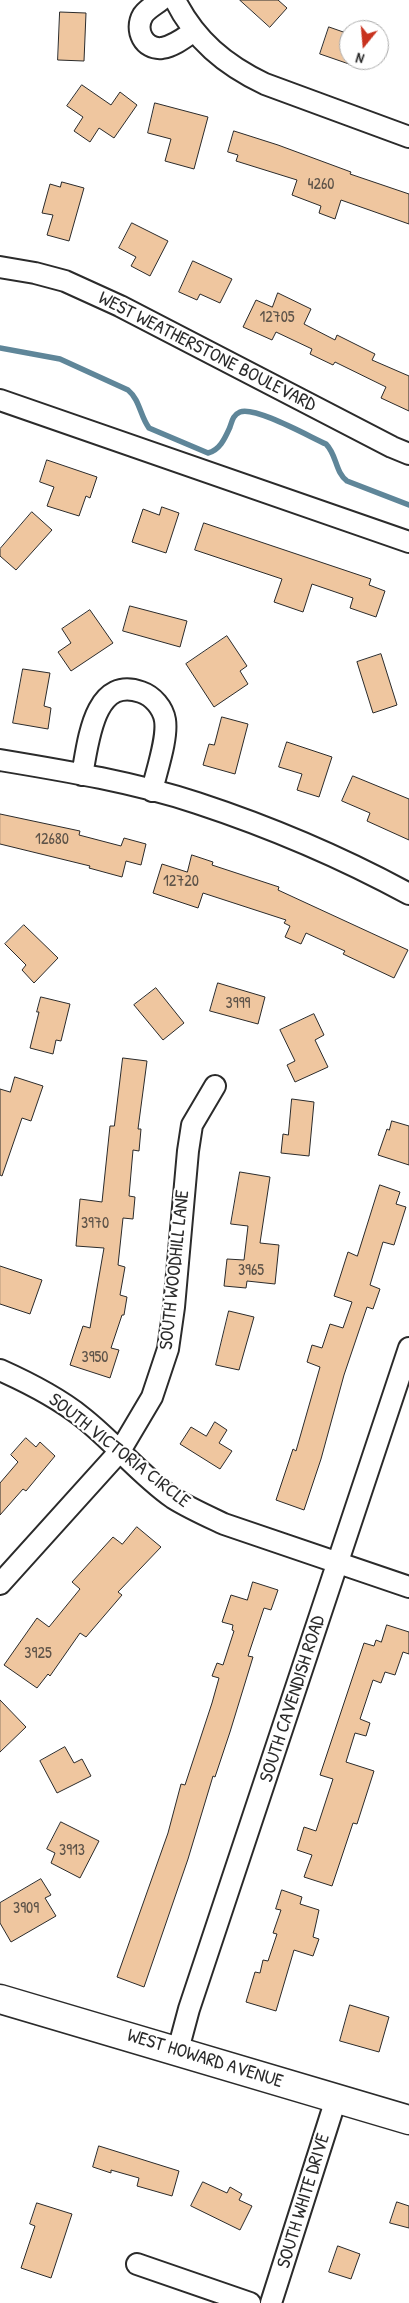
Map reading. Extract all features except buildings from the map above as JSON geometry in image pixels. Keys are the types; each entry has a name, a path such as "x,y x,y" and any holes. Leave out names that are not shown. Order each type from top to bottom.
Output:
{"street":[{"path":"161,0 144,13 140,22 139,32 142,40 149,45 164,48 176,44 194,32"},
{"path":"175,0 194,32 220,58 250,76 409,137"},
{"name":"WEST WEATHERSTONE BOULEVARD","path":"0,268 35,273 65,281 120,306 409,454"},
{"path":"2,407 409,542"},
{"path":"82,775 97,711 115,693 126,690 138,691 152,698 165,719 165,731 152,791"},
{"path":"0,760 82,775 195,802 279,832 345,861 409,894"},
{"name":"SOUTH WOODHILL LANE","path":"0,1584 120,1451 152,1397 168,1349 192,1126 216,1086"},
{"name":"SOUTH CAVENDISH ROAD","path":"178,2050 189,2009 409,1348"},
{"name":"SOUTH VICTORIA CIRCLE","path":"0,1370 32,1384 64,1403 84,1418 172,1497 196,1511 224,1524 409,1587"},
{"name":"WEST HOWARD AVENUE","path":"0,1999 178,2050 409,2120"},
{"name":"SOUTH WHITE DRIVE","path":"271,2303 336,2099"},
{"path":"137,2264 250,2303"}],"waterway":[{"path":"0,348 60,359 128,390 138,403 149,428 208,453 222,443 233,418 238,413 247,411 258,413 326,444 330,448 340,473 347,481 409,505"}]}
